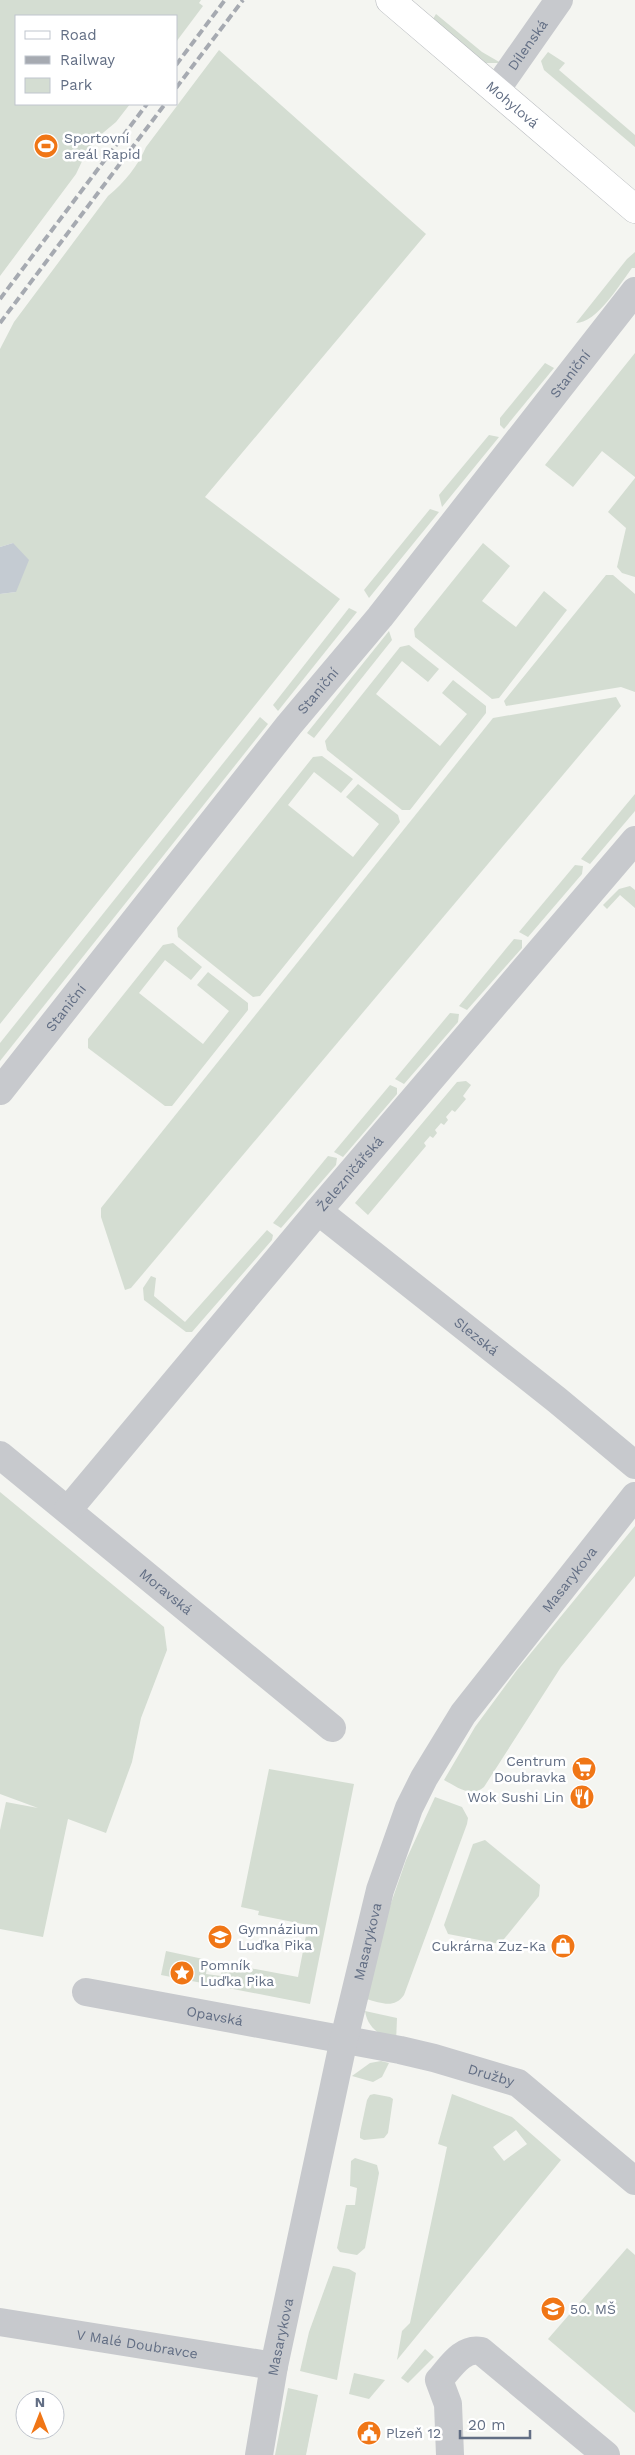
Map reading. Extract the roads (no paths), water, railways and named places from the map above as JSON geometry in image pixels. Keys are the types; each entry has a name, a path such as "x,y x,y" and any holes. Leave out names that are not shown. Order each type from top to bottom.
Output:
{"main road":[{"name":"Mohylová","path":"390,0 635,209"}],"street":[{"name":"Dílenská","path":"496,90 559,0"},
{"name":"Staniční","path":"0,1091 289,725 380,617 635,291"},
{"name":"Železničářská","path":"68,1510 539,950 632,849"},
{"name":"Slezská","path":"318,1211 557,1400 635,1465"},
{"name":"Moravská","path":"0,1455 332,1728"},
{"name":"Masarykova","path":"258,2455 274,2366 344,2039 380,1890 409,1808 424,1778 463,1714 635,1496"},
{"name":"Opavská","path":"86,1992 344,2039"},
{"name":"Družby","path":"344,2039 434,2058 518,2083 635,2181"},
{"name":"V Malé Doubravce","path":"0,2322 274,2366"},
{"path":"450,2455 448,2404 439,2380 463,2354 473,2349 481,2351 606,2455"}],"railway":[{"path":"178,62 225,0"},
{"path":"178,85 243,0"},
{"path":"0,299 146,105"},
{"path":"0,323 164,105"}],"place":[{"name":"Sportovní areál Rapid","path":"46,146"},
{"name":"Centrum Doubravka","path":"584,1769"},
{"name":"Wok Sushi Lin","path":"582,1797"},
{"name":"Gymnázium Luďka Pika","path":"220,1937"},
{"name":"Cukrárna Zuz-Ka","path":"563,1946"},
{"name":"Pomník Luďka Pika","path":"182,1973"},
{"name":"50. MŠ","path":"553,2309"},
{"name":"Plzeň 12","path":"369,2433"}]}
